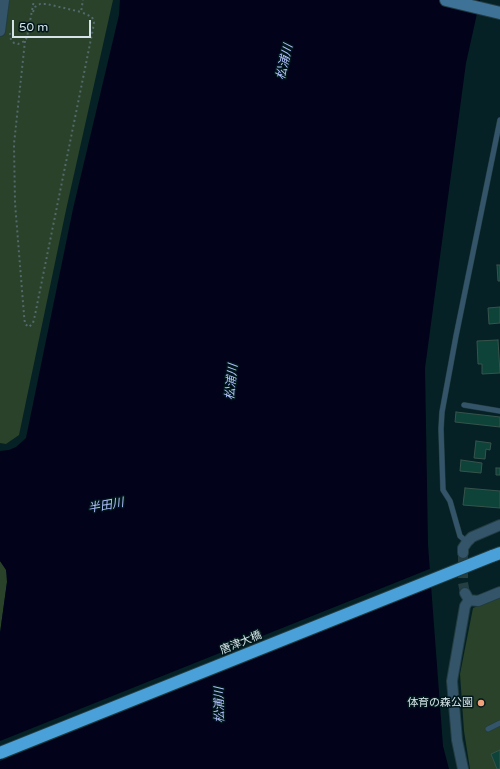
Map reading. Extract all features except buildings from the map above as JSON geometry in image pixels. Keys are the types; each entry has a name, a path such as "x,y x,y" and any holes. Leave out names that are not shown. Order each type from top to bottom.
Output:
{"highway":[{"name":"唐津大橋","path":"0,754 497,554"}],"street":[{"path":"4,0 5,30"},
{"path":"446,0 500,13"},
{"path":"463,553 463,548 472,537 500,525"},
{"path":"463,769 457,740 452,681 465,606 467,597 478,601 500,592"}],"lane":[{"path":"467,542 460,536 450,502 444,490 441,429 442,412 500,120"},
{"path":"464,405 500,411"},
{"path":"488,728 500,723"}],"path":[{"path":"31,15 35,7 40,4 47,4 81,12 92,17 94,29 35,315 33,323 29,326 25,324 24,315 15,203 14,144 25,42 34,0"},
{"path":"81,12 83,0"},
{"path":"5,30 14,43 18,44 25,42"}],"green space":[{"path":"0,0 113,0 66,210 19,435 6,444 0,443"},
{"path":"0,561 7,570 7,582 0,633"},
{"name":"体育の森公園","path":"500,597 500,769 470,769 464,731 460,674 473,608"}],"water":[{"path":"120,0 480,0 466,63 425,368 428,545 443,746 449,769 0,769 0,633 7,582 6,570 0,561 0,451 9,450 16,447 26,438 73,209 119,15"}],"pier":[{"path":"432,568 433,587 0,761 0,741"}],"tunnel":[{"path":"463,553 463,583 465,593"}],"place":[{"name":"体育の森公園","path":"481,703"}],"water label":[{"name":"松浦川","path":"285,62"},
{"name":"松浦川","path":"232,382"},
{"name":"半田川","path":"106,506"},
{"name":"松浦川","path":"220,705"}]}
